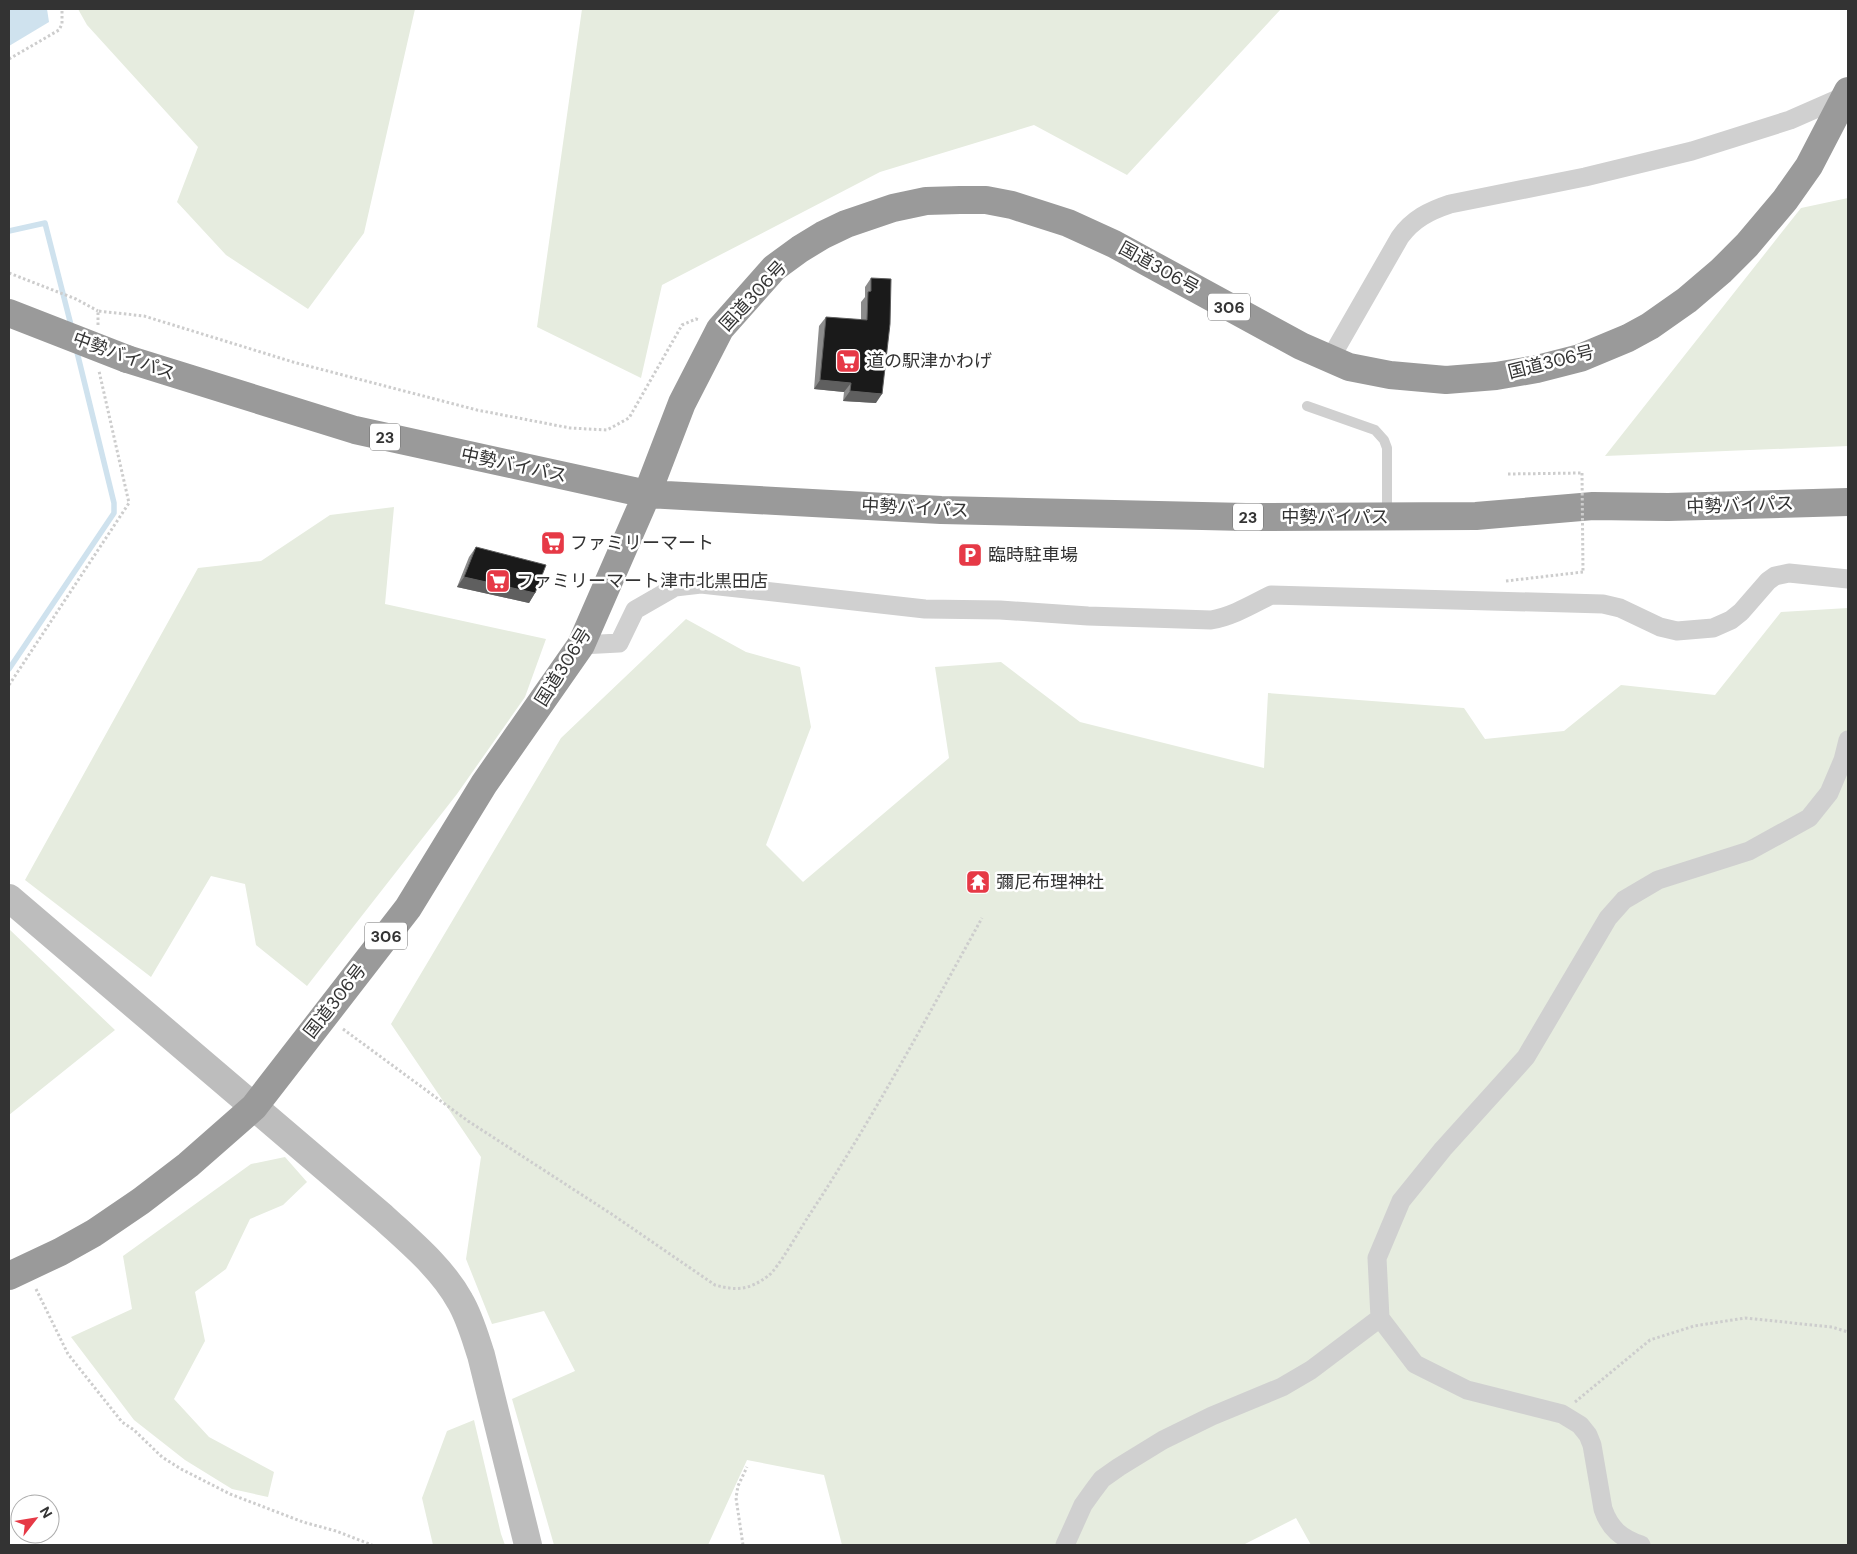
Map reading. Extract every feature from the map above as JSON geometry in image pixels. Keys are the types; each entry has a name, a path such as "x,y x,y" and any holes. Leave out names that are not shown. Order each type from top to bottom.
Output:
{"highway":[{"name":"国道306号","path":"17,1272 60,1252 141,1201 188,1165 254,1107 408,908 484,784 581,645 647,494 682,403 720,330 774,268 823,235 846,224 893,208 926,201 986,200 1012,205 1038,212 1114,244 1301,346 1349,367 1446,380 1496,376 1538,369 1580,358 1628,338 1650,326 1687,300 1747,246 1785,200 1809,166 1847,93"},
{"name":"中勢バイパス","path":"9,313 127,359 355,430 647,494 941,510 1236,517 1476,516 1593,506 1668,507 1848,502"}],"street":[{"path":"1330,360 1400,237 1408,226 1429,211 1450,204 1585,177 1692,151 1790,120 1847,93"},
{"path":"581,645 619,643 635,610 675,587 701,584 925,608 1210,620 1224,618 1271,595 1603,604 1620,608 1660,626 1677,631 1713,628 1731,620 1775,576 1789,574 1848,579"},
{"path":"1641,1545 1626,1540 1615,1532 1606,1519 1592,1445 1588,1435 1580,1425 1562,1414 1466,1390 1416,1364 1380,1318 1377,1258 1401,1201 1443,1149 1526,1057 1608,918 1624,900 1658,880 1749,850 1809,818 1829,794 1843,760 1848,740"},
{"path":"9,898 383,1217 421,1252 444,1278 460,1301 474,1331 528,1545"},
{"path":"1065,1545 1083,1505 1102,1480 1119,1467 1163,1440 1212,1416 1282,1387 1311,1370 1380,1318"}],"lane":[{"path":"1308,406 1375,430 1380,435 1386,448 1387,516"}],"path":[{"path":"9,59 58,30 62,24 62,9"},
{"path":"9,273 76,299 98,311 144,316 293,362 477,410 570,428 607,430 630,418 682,325 696,319 706,321 720,330"},
{"path":"98,311 98,329"},
{"path":"9,685 79,576 129,503 98,372 98,364"},
{"path":"1500,582 1583,572 1582,473 1508,474"},
{"path":"325,1014 468,1121 613,1215 715,1285 733,1290 752,1286 770,1275 834,1178 895,1076 982,918"},
{"path":"17,1272 68,1354 122,1422 134,1430 162,1457 230,1494 302,1522 336,1531 372,1545"},
{"path":"1562,1414 1650,1340 1694,1326 1746,1318 1832,1327 1848,1332"},
{"path":"743,1545 736,1498 738,1486 747,1467"}],"shaded area":[{"path":"78,9 415,9 364,233 308,309 226,255 177,202 198,147 87,25"},
{"path":"582,9 1281,9 1127,175 1034,125 880,172 662,285 641,378 537,327"},
{"path":"1848,198 1848,446 1605,456 1801,208"},
{"path":"394,507 385,604 546,639 525,697 457,794 307,986 256,945 245,884 211,876 151,977 25,880 198,568 261,561 330,515"},
{"path":"1848,608 1848,1545 1311,1545 1296,1518 1243,1545 842,1545 824,1475 747,1460 708,1545 554,1545 512,1399 575,1371 544,1311 492,1324 466,1259 481,1157 391,1024 561,738 686,619 746,652 800,667 811,727 766,845 803,882 949,758 935,667 1001,662 1080,722 1264,768 1268,693 1464,708 1485,739 1564,731 1621,685 1715,695 1781,612"},
{"path":"9,929 115,1030 9,1115"},
{"path":"285,1157 307,1182 283,1205 250,1219 226,1269 195,1292 205,1341 174,1399 209,1437 274,1472 268,1497 232,1489 185,1460 134,1420 71,1337 132,1309 123,1256 251,1164"},
{"path":"474,1420 505,1545 433,1545 422,1498 447,1431"}],"water":[{"path":"9,9 47,9 49,22 9,46"}],"building":[{"name":"道の駅津かわげ","path":"871,278 891,279 890,324 882,394 850,391 851,383 820,380 826,317 867,320 868,292 871,291"},
{"name":"ファミリーマート津市北黒田店","path":"476,547 546,565 535,593 464,577"}],"waterway":[{"path":"9,231 45,223 72,329"},
{"path":"9,669 114,513 114,503 76,348"}],"place":[{"name":"道の駅津かわげ","path":"848,361"},
{"name":"ファミリーマート","path":"553,543"},
{"name":"臨時駐車場","path":"970,555"},
{"name":"ファミリーマート津市北黒田店","path":"498,581"},
{"name":"彌尼布理神社","path":"978,882"}]}
